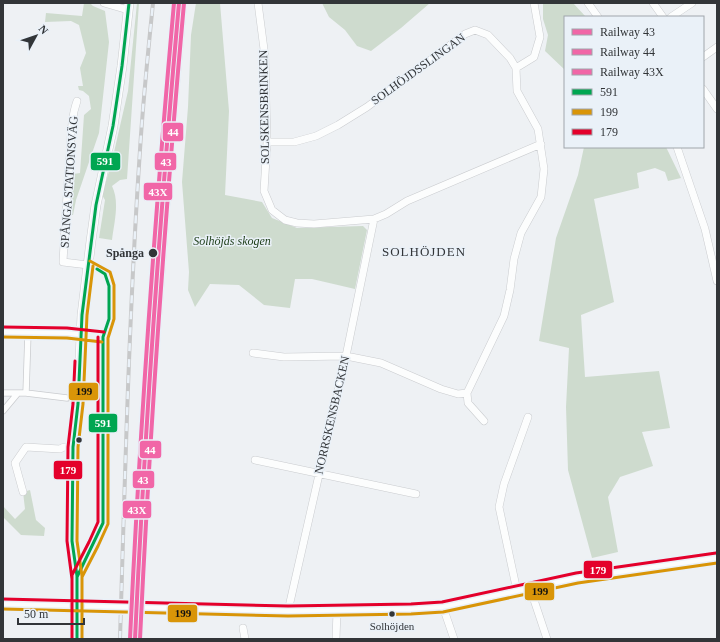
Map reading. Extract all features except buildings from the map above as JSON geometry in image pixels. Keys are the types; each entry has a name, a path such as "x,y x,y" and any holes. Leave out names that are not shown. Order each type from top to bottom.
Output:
{"street":[{"path":"77,639 77,576 72,541 73,447 78,404 81,335 96,205 113,126 122,66 128,6 104,3"},
{"name":"SOLSKENSBRINKEN","path":"258,3 265,57 268,142 264,191 272,210 285,220 297,223 314,224 374,219"},
{"path":"484,421 468,403 467,393 504,316 510,290 514,259 521,233 541,197 544,169 541,144 538,129 517,90 516,68 534,57 540,38 534,3"},
{"path":"588,3 597,16"},
{"path":"653,3 662,16"},
{"path":"672,16 692,3"},
{"name":"SOLHÖJDSSLINGAN","path":"268,142 294,142 316,136 338,125 367,106 465,34 475,30 488,35 510,58 516,68"},
{"path":"704,56 717,47"},
{"path":"704,90 717,109"},
{"name":"SPÅNGA STATIONSVÄG","path":"77,101 74,111 71,138 63,262 88,265"},
{"path":"374,219 386,214 407,201 541,144"},
{"path":"677,148 705,228 717,280"},
{"name":"NORRSKENSBACKEN","path":"288,611 346,356 374,219"},
{"path":"3,332 67,333 81,335"},
{"path":"26,393 28,333"},
{"path":"253,353 284,357 346,356 381,363 440,389 458,394 467,393"},
{"path":"3,393 26,393 67,398"},
{"path":"3,411 18,394"},
{"path":"517,591 499,507 504,484 528,417"},
{"path":"23,492 15,463 26,448 60,449 64,447 73,447"},
{"path":"255,460 416,494"},
{"path":"3,604 288,611 337,611 443,607 577,578 717,558"},
{"path":"530,588 547,639"},
{"path":"443,607 454,639"},
{"path":"336,639 337,611"},
{"path":"243,628 245,639"}],"green space":[{"path":"84,3 90,3 93,6 105,11 109,42 99,133 76,200 73,215 70,215 73,174 80,173 84,115 91,109 89,96 83,91 79,90 78,86 83,86 80,68 86,53 79,25 71,21 45,22 46,13 82,16"},
{"path":"137,3 139,3 127,179 120,180 112,186 116,199 116,206 112,240 99,238 105,200 102,195 112,161 128,91"},
{"name":"Solhöjds skogen","path":"196,3 220,3 229,111 225,195 262,202 272,218 297,228 363,226 367,230 355,289 312,279 295,279 290,308 264,305 239,285 210,284 195,307 188,290 189,272 182,182 188,107 191,35"},
{"path":"322,3 430,3 371,51 357,46 345,30 329,17"},
{"path":"573,3 585,16 564,16 564,69 545,51 548,35 543,19 543,4"},
{"path":"584,148 666,148 681,178 668,181 665,172 655,168 637,173 639,188 594,199 614,302 581,315 585,377 659,371 670,428 642,432 653,466 620,477 608,497 618,552 592,558 568,470 566,407 569,348 539,341 556,238 578,175"},
{"path":"30,490 36,520 45,528 44,536 21,535 3,517 3,506 15,519 25,509 23,492"}],"railway":[{"path":"120,639 136,211 141,132 153,3"},
{"path":"139,639 149,464 172,153 185,3"}],"rail line":[{"name":"43X","path":"130,639 138,480 174,3"},
{"name":"43","path":"135,639 143,480 179,3"},
{"name":"44","path":"140,639 148,480 184,3"}],"transit line":[{"name":"591","path":"77,639 77,576 72,541 73,447 78,404 82,315 96,205 113,126 129,3"},
{"name":"199","path":"82,639 82,577 108,524 108,338 114,319 114,285 110,272 90,261"},
{"name":"199","path":"82,576 77,541 78,447 83,404 87,315 93,266"},
{"name":"591","path":"77,577 103,523 103,337 109,319 109,286 105,274 97,269"},
{"name":"179","path":"3,327 67,328 104,332"},
{"name":"199","path":"3,337 67,338 102,342"},
{"name":"179","path":"72,639 72,575 98,522 98,337"},
{"name":"179","path":"72,579 67,541 68,447 73,404 75,361"},
{"name":"179","path":"3,599 288,606 411,604 442,602 576,573 716,553"},
{"name":"199","path":"3,609 288,616 443,612 578,583 717,563"}],"place":[{"name":"Spånga","path":"153,253"},
{"name":"Solhöjden","path":"392,614"}],"district":[{"name":"SOLHÖJDEN","path":"424,251"}]}
